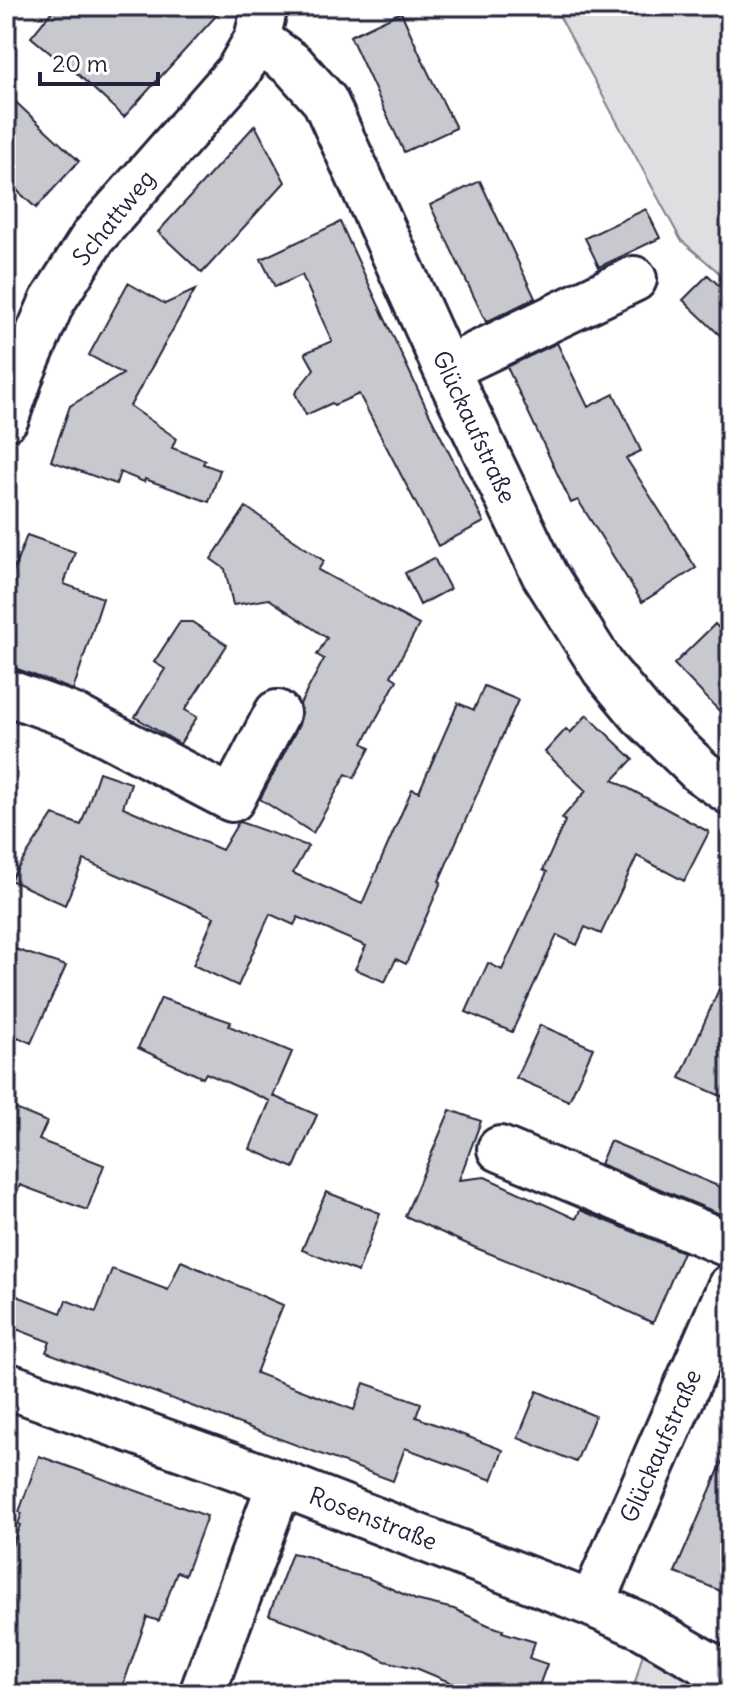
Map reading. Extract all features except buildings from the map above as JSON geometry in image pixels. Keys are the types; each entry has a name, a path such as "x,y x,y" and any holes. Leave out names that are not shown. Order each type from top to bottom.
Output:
{"street":[{"name":"Glückaufstraße","path":"261,22 325,101 446,369 544,574 604,669 642,715 701,772 730,792"},
{"name":"Schattweg","path":"6,418 52,302 94,236 238,72 261,22"},
{"path":"446,369 634,279"},
{"path":"6,692 75,717 232,799 277,713"},
{"path":"6,712 63,734 225,820"},
{"path":"500,1149 730,1245"},
{"name":"Glückaufstraße","path":"592,1604 730,1287"},
{"name":"Rosenstraße","path":"6,1385 280,1483 592,1604 642,1626 730,1677"},
{"path":"202,1694 280,1483"}],"shaded area":[{"path":"554,6 730,6 730,282 681,240"},
{"path":"653,1616 730,1694 632,1694"}]}
